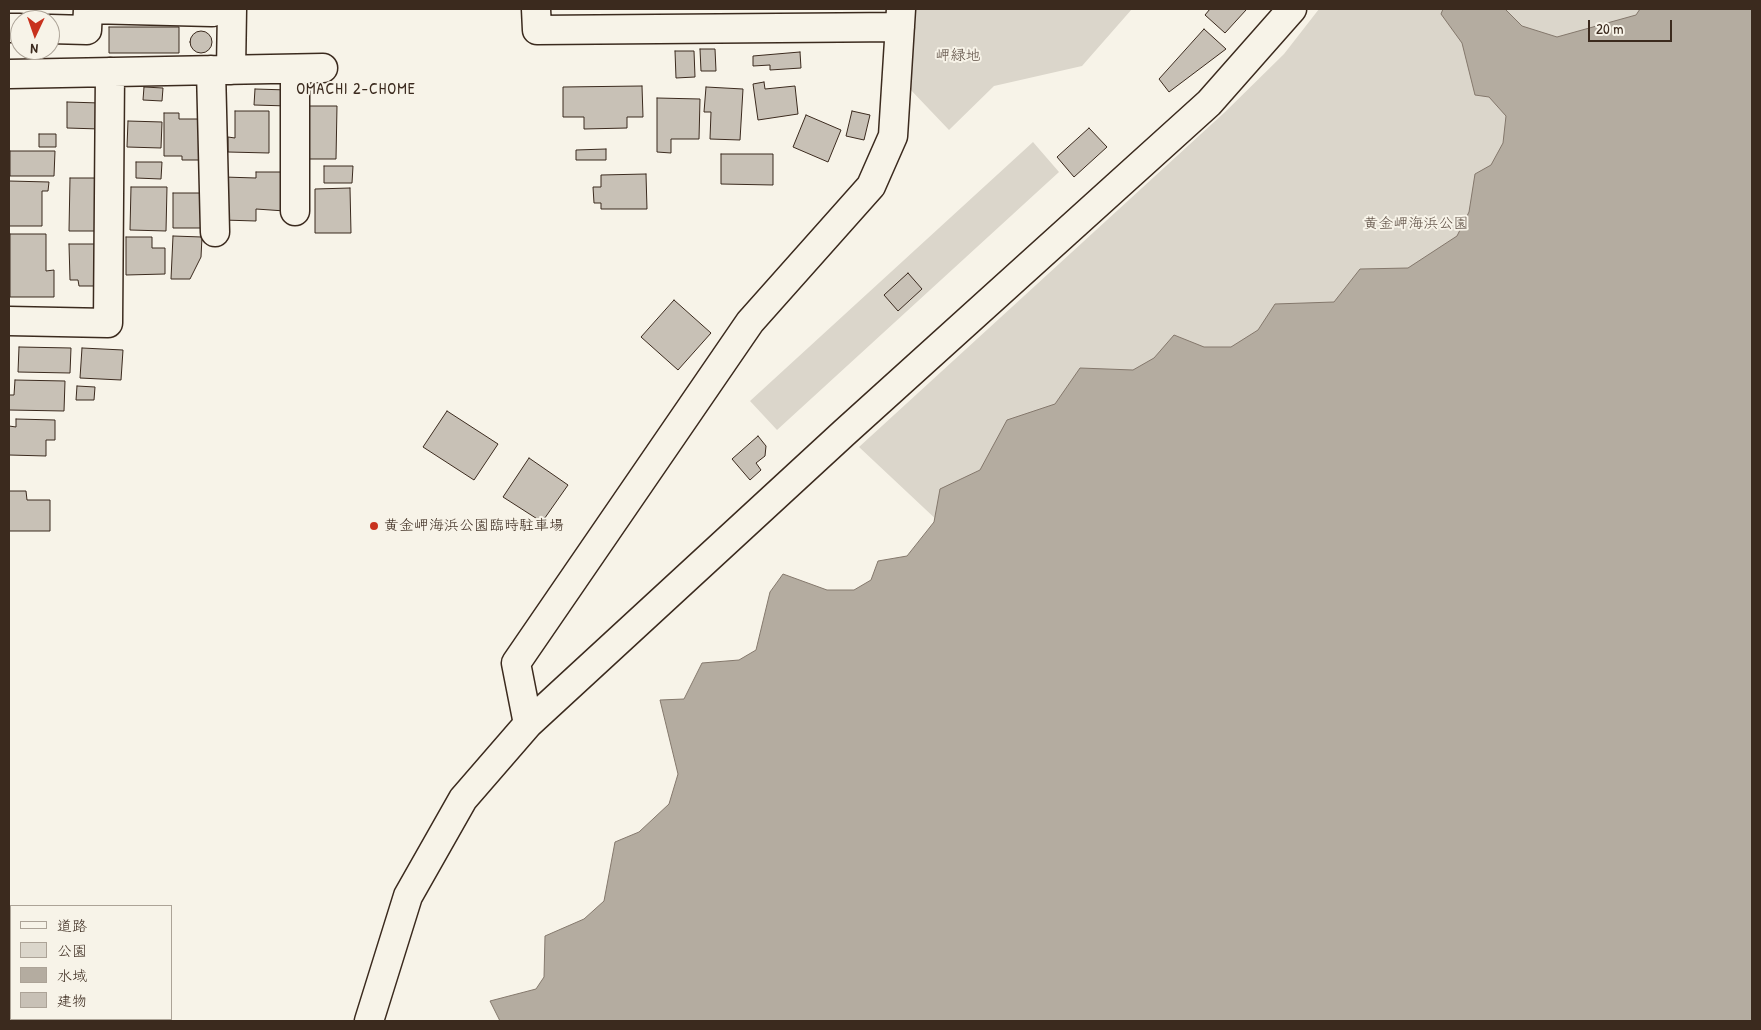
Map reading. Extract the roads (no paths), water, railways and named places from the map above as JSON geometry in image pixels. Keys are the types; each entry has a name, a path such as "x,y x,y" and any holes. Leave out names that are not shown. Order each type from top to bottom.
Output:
{"street":[{"path":"60,29 87,30 88,9 212,12 212,9"},
{"path":"215,232 221,70 232,9"},
{"path":"528,724 516,663 750,322 871,186 893,136 900,18 537,30 536,9"},
{"path":"369,1021 408,896 464,799 528,724 852,426 1209,103 1292,9"},
{"path":"9,74 323,68"},
{"path":"294,69 294,210"},
{"path":"9,321 108,323 110,72"}],"water":[{"path":"1443,9 1505,9 1522,26 1557,37 1636,15 1640,9 1752,9 1752,1021 500,1021 490,1001 536,989 544,977 545,936 584,919 604,901 615,842 639,832 669,804 678,774 660,700 684,699 702,663 739,660 756,650 770,592 783,574 827,590 854,590 871,580 878,561 907,556 934,522 940,489 980,470 1007,420 1055,404 1080,368 1133,370 1154,358 1174,335 1204,347 1231,347 1258,330 1275,304 1334,302 1360,269 1408,268 1457,236 1469,212 1475,174 1491,165 1503,143 1506,116 1489,97 1475,95 1462,43 1441,14"}],"place":[{"name":"黄金岬海浜公園臨時駐車場","path":"374,526"}],"district":[{"name":"OMACHI 2-CHOME","path":"356,90"}],"park label":[{"name":"岬緑地","path":"958,56"},
{"name":"黄金岬海浜公園","path":"1416,224"}]}
